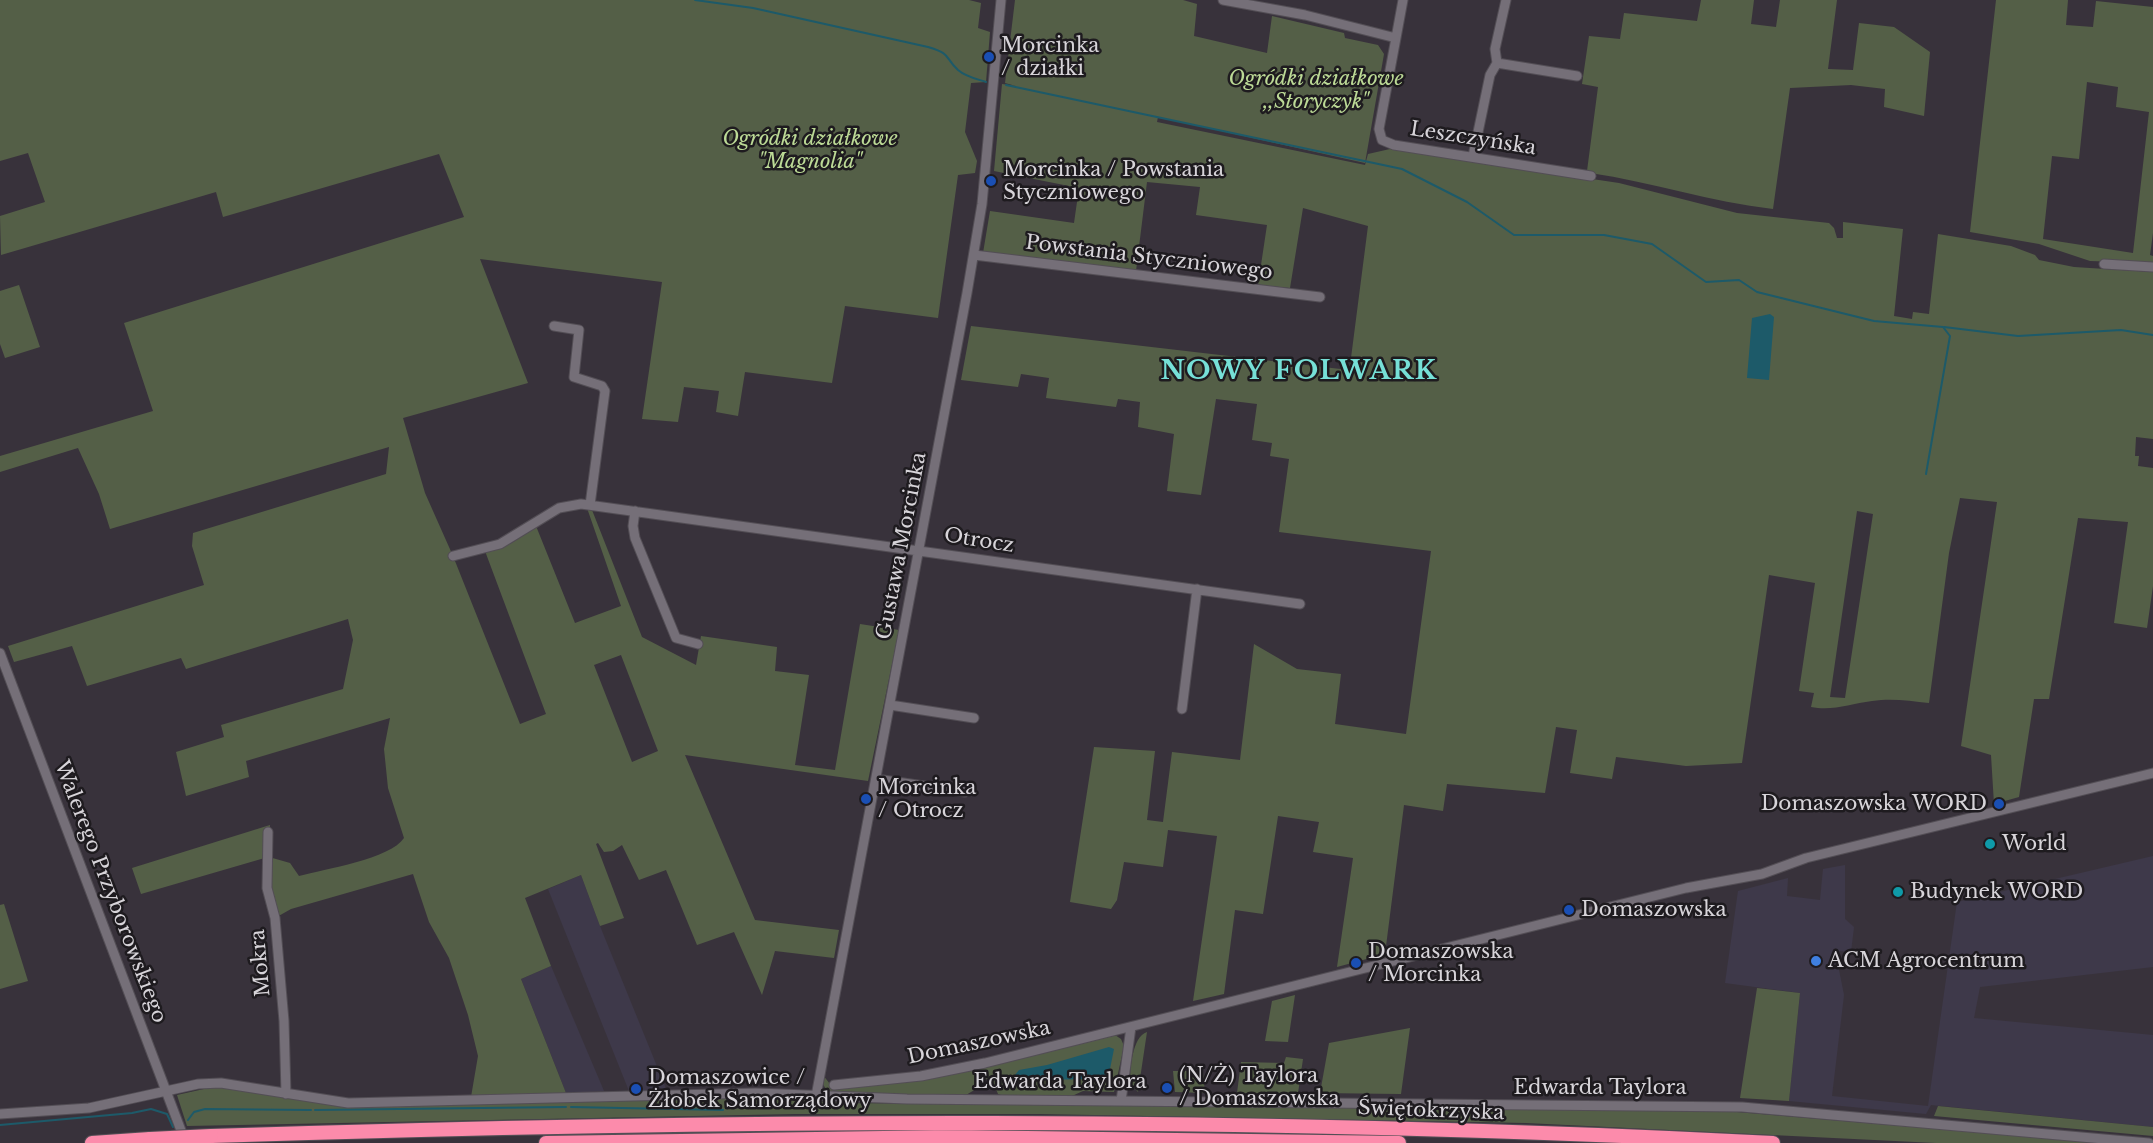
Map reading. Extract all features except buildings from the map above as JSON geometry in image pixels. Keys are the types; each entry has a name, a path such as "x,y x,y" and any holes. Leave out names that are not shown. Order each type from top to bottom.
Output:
{"highway":[{"name":"Świętokrzyska","path":"801,1132 1306,1127 1773,1143"},
{"path":"92,1143 210,1136 801,1132"},
{"path":"546,1143 801,1132"},
{"name":"Świętokrzyska","path":"801,1132 1399,1143"}],"street":[{"name":"Gustawa Morcinka","path":"816,1096 974,255 983,194 1001,0"},
{"path":"1223,0 1314,17 1396,38 1403,0"},
{"path":"1473,156 1490,75 1497,63 1495,49 1506,0"},
{"name":"Leszczyńska","path":"1396,38 1379,129 1382,140 1394,145 1591,176"},
{"path":"1497,63 1577,76"},
{"name":"Powstania Styczniowego","path":"974,255 1320,297"},
{"path":"2104,264 2153,267"},
{"path":"453,556 500,544 559,508 585,504 605,391 602,386 574,377 579,330 554,326"},
{"name":"Otrocz","path":"585,504 1300,604"},
{"path":"635,511 633,525 635,538 676,638 698,644"},
{"path":"1182,709 1197,589"},
{"name":"Walerego Przyborowskiego","path":"0,653 186,1143"},
{"path":"890,705 974,718"},
{"name":"Domaszowska","path":"834,1085 952,1070 1695,886 1754,876 1815,856 2153,773"},
{"path":"876,779 965,792"},
{"name":"Mokra","path":"268,832 267,888 275,918 284,1021 286,1094"},
{"path":"1121,1101 1131,1027"},
{"name":"Edwarda Taylora","path":"0,1114 89,1108 166,1091 221,1083 331,1102 357,1104 724,1093 1121,1101 1742,1107 2149,1143"}],"shaded area":[{"path":"2153,856 2153,967 1980,987 1974,1018 2153,1035 2153,1127 1931,1105 1926,1114 1789,1101 1800,993 1725,983 1738,891 1788,878 1787,896 1820,900 1823,869 1845,865 1845,919 1854,927 1851,952 1839,951 1836,955 1844,995 1832,1096 1928,1106 1957,902"},
{"path":"581,875 667,1091 629,1091 548,889"},
{"path":"551,966 604,1091 566,1093 521,979"}],"green space":[{"name":"Ogródki działkowe \"Magnolia\"","path":"0,0 969,0 981,3 978,28 990,32 986,82 971,83 965,132 977,161 975,173 958,175 938,318 845,306 832,383 745,372 738,416 716,412 719,391 684,387 678,422 642,419 662,282 480,259 528,383 403,418 425,493 453,556 520,724 546,714 485,551 506,546 536,526 575,623 621,606 587,508 592,510 642,637 696,665 701,636 777,647 775,671 809,675 795,765 835,770 860,624 899,630 868,781 685,755 755,920 839,930 834,958 775,951 762,995 734,932 697,945 666,870 639,880 622,845 613,851 604,852 598,843 596,844 624,918 600,926 581,875 525,898 551,966 521,979 566,1093 471,1097 478,1056 468,1015 449,958 429,922 413,874 291,909 275,918 272,912 268,857 141,894 132,868 270,825 269,857 290,863 299,876 385,852 404,838 388,788 384,749 390,718 246,761 249,777 186,796 176,752 224,737 221,725 343,689 353,640 348,619 186,669 181,658 87,686 72,646 14,662 8,646 204,585 192,546 193,533 386,474 389,447 110,529 99,494 78,448 0,472 0,456 153,411 124,323 464,217 439,154 223,217 216,192 1,255 0,216 45,202 28,153 0,161","holes":["621,655 658,751 632,762 594,665"]},
{"name":"Ogródki działkowe ,,Storyczyk\"","path":"1015,0 1183,0 1197,4 1194,36 1267,53 1272,16 1344,33 1345,38 1378,45 1384,54 1365,163 1158,117 1157,122 1365,165 1368,154 1390,149 1619,183 1737,213 1829,223 1834,228 1837,238 1843,238 1843,222 1903,229 1894,316 1912,319 1913,312 1929,314 1938,234 2011,246 2035,255 2039,260 2074,267 2153,272 2153,439 2136,437 2135,456 2139,456 2138,466 2153,468 2153,586 2147,628 2114,623 2128,522 2078,518 2049,699 2034,699 2019,797 1994,804 1991,755 1961,746 1997,502 1960,498 1949,553 1929,703 1887,700 1834,708 1811,707 1814,693 1799,691 1815,583 1769,575 1742,763 1686,766 1616,757 1612,779 1570,773 1577,730 1556,727 1545,793 1447,784 1443,811 1404,805 1385,954 1337,967 1353,858 1313,852 1319,822 1278,816 1263,914 1235,910 1224,994 1193,1001 1217,836 1168,830 1163,867 1124,862 1117,900 1111,909 1070,902 1094,747 1155,751 1147,820 1163,822 1172,752 1240,760 1254,644 1297,669 1341,674 1335,724 1406,734 1431,551 1279,532 1289,459 1270,456 1272,443 1252,440 1257,404 1216,399 1201,495 1167,491 1174,434 1138,427 1140,402 1118,399 1116,407 1046,398 1049,378 1021,374 1018,387 961,380 971,326 1349,370 1368,226 1303,208 1290,288 1258,285 1267,225 1196,215 1200,187 1147,182 1136,271 983,253 990,211 1074,223 1079,188 994,171 1002,84 1016,86 1005,83","holes":["1857,511 1873,514 1845,698 1830,697"]},
{"path":"1701,0 1754,0 1751,24 1776,27 1780,0 1837,0 1828,69 1853,70 1859,23 1894,27 1930,52 1924,116 1884,107 1885,89 1851,85 1790,88 1773,209 1727,202 1590,173 1592,172 1587,171 1598,87 1582,84 1589,36 1620,39 1624,13 1697,21"},
{"path":"1996,0 2068,0 2066,25 2093,27 2096,1 2153,7 2153,233 2150,255 2153,256 2153,263 2090,261 2039,244 1970,232","holes":["2087,82 2118,87 2116,107 2149,112 2133,253 2043,239 2052,156 2079,159"]},
{"path":"19,285 40,347 5,358 0,344 0,291"},
{"path":"4,904 28,981 0,989 0,905"},
{"path":"1757,988 1800,993 1789,1101 1740,1098"},
{"path":"1295,995 1288,1042 1265,1041 1272,1001"},
{"path":"1410,1028 1401,1094 1320,1093 1329,1043"},
{"path":"1147,1032 1138,1092 1130,1083 1131,1062 1138,1040"},
{"path":"1115,1035 1121,1039 1124,1046 1114,1092 1083,1091 1072,1096 1004,1096 998,1094 992,1079 977,1079 976,1089 966,1095 853,1095 829,1091 823,1082 823,1075 833,1088 1003,1063"},
{"path":"1286,1057 1303,1059 1298,1093 1237,1093 1241,1062 1284,1063"},
{"path":"1173,1071 1203,1071 1205,1093 1175,1092"},
{"path":"213,1087 249,1090 338,1106 356,1107 725,1097 730,1109 745,1108 749,1101 756,1097 842,1103 1725,1111 2102,1143 1936,1143 1526,1123 1040,1114 795,1114 187,1126 177,1095"},
{"path":"1938,1106 2153,1127 2153,1136 1934,1116"}],"water":[{"path":"1770,314 1774,317 1769,380 1747,378 1752,318"},
{"path":"1109,1047 1114,1049 1108,1079 1023,1080 1014,1076 1019,1070 1047,1065"}],"waterway":[{"path":"695,0 753,8 936,49 961,72 986,82"},
{"path":"1006,85 1402,169 1467,202 1514,235 1604,235 1652,244 1706,282 1739,280 1757,292 1874,321 1943,327 1950,336 1926,474"},
{"path":"1944,327 2018,336 2121,330 2153,335"},
{"path":"315,1110 566,1107"},
{"path":"571,1107 723,1110"},
{"path":"0,1125 132,1113 151,1109 167,1114 173,1127"},
{"path":"188,1120 194,1112 205,1109 311,1110"}],"place":[{"name":"Morcinka / działki","path":"989,57"},
{"name":"Morcinka / Powstania Styczniowego","path":"991,181"},
{"name":"Morcinka / Otrocz","path":"866,799"},
{"name":"Domaszowska WORD","path":"1999,804"},
{"name":"World","path":"1990,844"},
{"name":"Budynek WORD","path":"1898,892"},
{"name":"Domaszowska","path":"1569,910"},
{"name":"ACM Agrocentrum","path":"1816,961"},
{"name":"Domaszowska / Morcinka","path":"1356,963"},
{"name":"(N/Ż) Taylora / Domaszowska","path":"1167,1088"},
{"name":"Domaszowice / Żłobek Samorządowy","path":"636,1089"}],"district":[{"name":"NOWY FOLWARK","path":"1299,372"}]}
